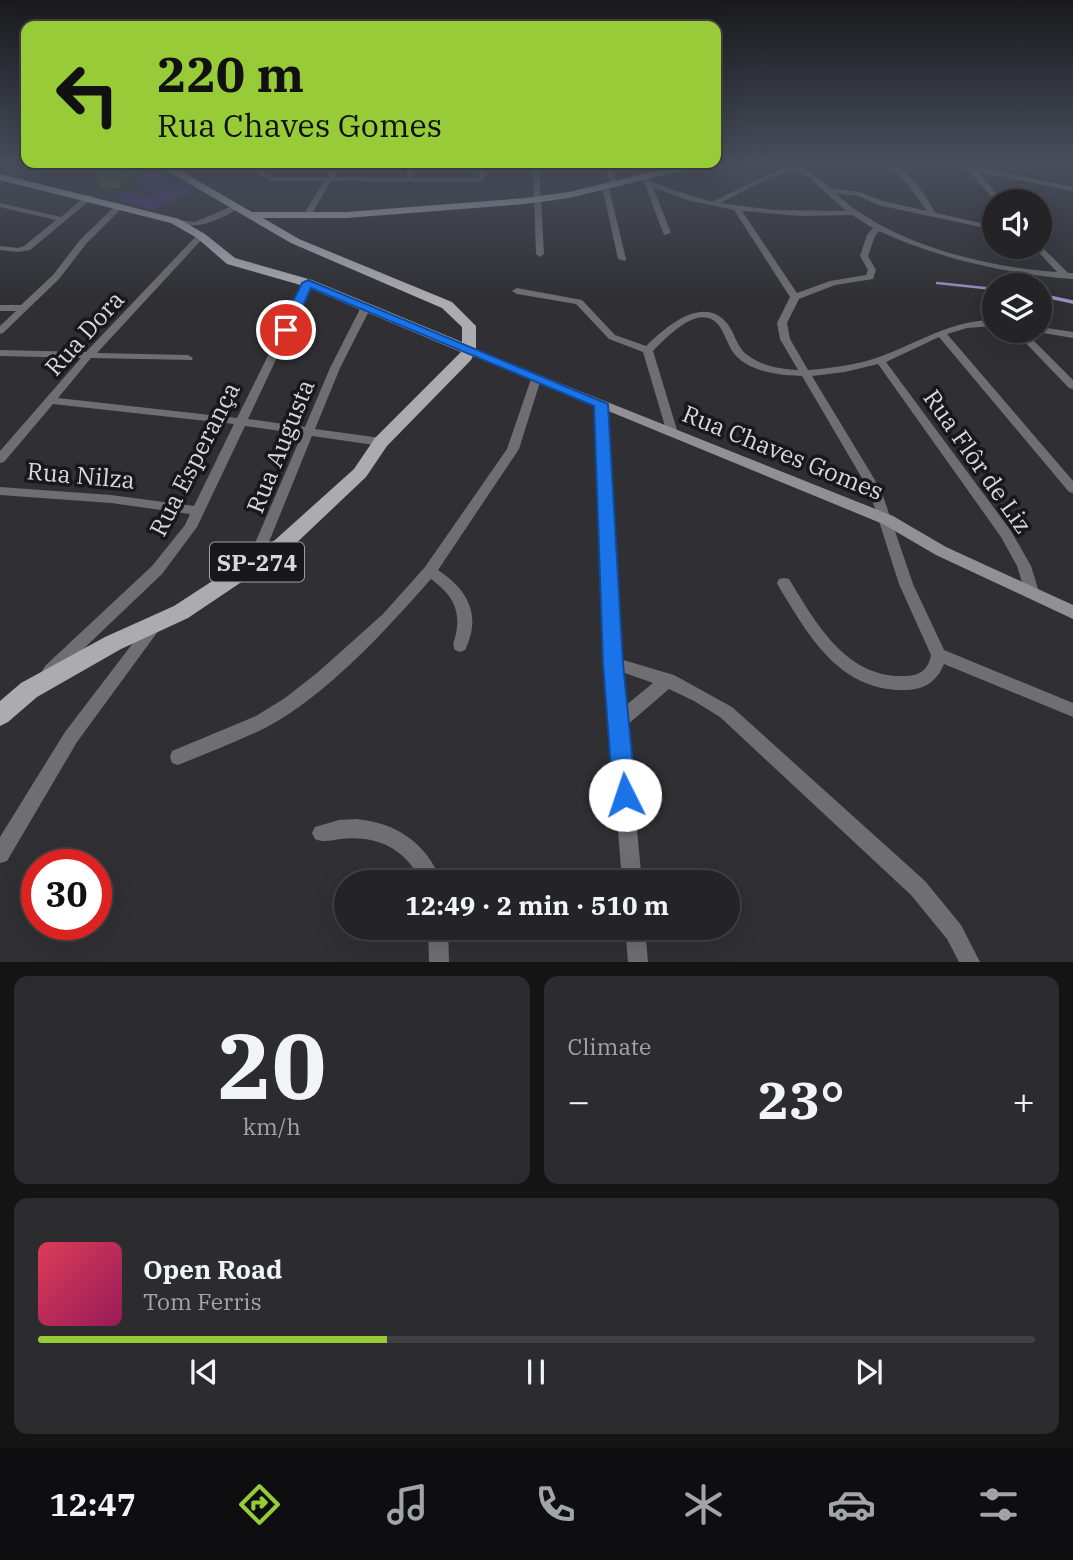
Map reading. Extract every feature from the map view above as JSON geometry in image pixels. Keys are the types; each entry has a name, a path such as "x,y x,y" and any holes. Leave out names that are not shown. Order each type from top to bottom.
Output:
{"main road":[{"path":"131,208 198,231 231,261 308,283 469,350 469,326 447,305 278,231 235,208"},
{"path":"248,215 306,217 429,208"},
{"path":"278,231 288,222 306,217"},
{"name":"SP-274","path":"0,715 29,690 113,643 153,626 282,545 360,473 381,442 464,360 469,350"}],"street":[{"path":"12,208 60,219"},
{"path":"0,248 27,248 75,208"},
{"path":"0,331 118,208"},
{"path":"198,231 235,208"},
{"path":"306,217 312,208"},
{"path":"536,208 540,254"},
{"path":"614,208 622,259"},
{"path":"657,208 667,233"},
{"path":"737,208 795,297"},
{"path":"753,208 785,213 854,213"},
{"path":"849,208 879,227 925,248 1069,275"},
{"path":"904,208 982,225"},
{"path":"929,208 933,214"},
{"path":"784,583 813,630 856,673 889,683 919,682 937,667 939,655 906,584 888,520 860,463 804,373 782,331 795,297 833,283 870,277 872,270 864,256 871,236 879,227"},
{"name":"Rua Dora","path":"0,459 198,231"},
{"path":"1051,259 1069,275"},
{"name":"Rua Esperança","path":"29,690 176,549 199,511 308,283"},
{"path":"517,291 579,302 612,337 648,350"},
{"name":"Rua Augusta","path":"253,564 335,368 366,307"},
{"path":"0,308 24,308"},
{"path":"648,350 681,322 691,317 709,317 722,323 736,350 749,361 804,373 880,360 974,322 982,322"},
{"path":"1052,332 1073,335"},
{"path":"942,334 1073,489"},
{"path":"1031,343 1073,386"},
{"name":"Rua Chaves Gomes","path":"469,350 888,520 951,556 1073,612"},
{"path":"648,350 671,430"},
{"path":"0,353 188,358"},
{"name":"Rua Flôr de Liz","path":"880,360 1006,534 1024,566 1032,592"},
{"path":"178,757 262,721 291,703 357,647 430,571 513,449 525,421 536,379"},
{"path":"52,401 240,421 381,442"},
{"path":"601,404 613,663 631,870"},
{"name":"Rua Nilza","path":"0,491 111,499 199,511"},
{"path":"430,571 448,583 461,597 465,611 460,646"},
{"path":"0,854 71,737 153,626"},
{"path":"939,655 1073,710"},
{"path":"613,663 668,680 700,694 726,712 936,908 970,961"},
{"path":"619,721 668,680"},
{"path":"321,833 363,828 386,832 423,860 427,870"},
{"path":"438,940 439,961"},
{"path":"636,940 638,961"}],"waterway":[{"path":"937,283 982,288"},
{"path":"1052,298 1073,302"}],"route":[{"path":"286,330 308,283 601,404 613,663 625,795"}]}
